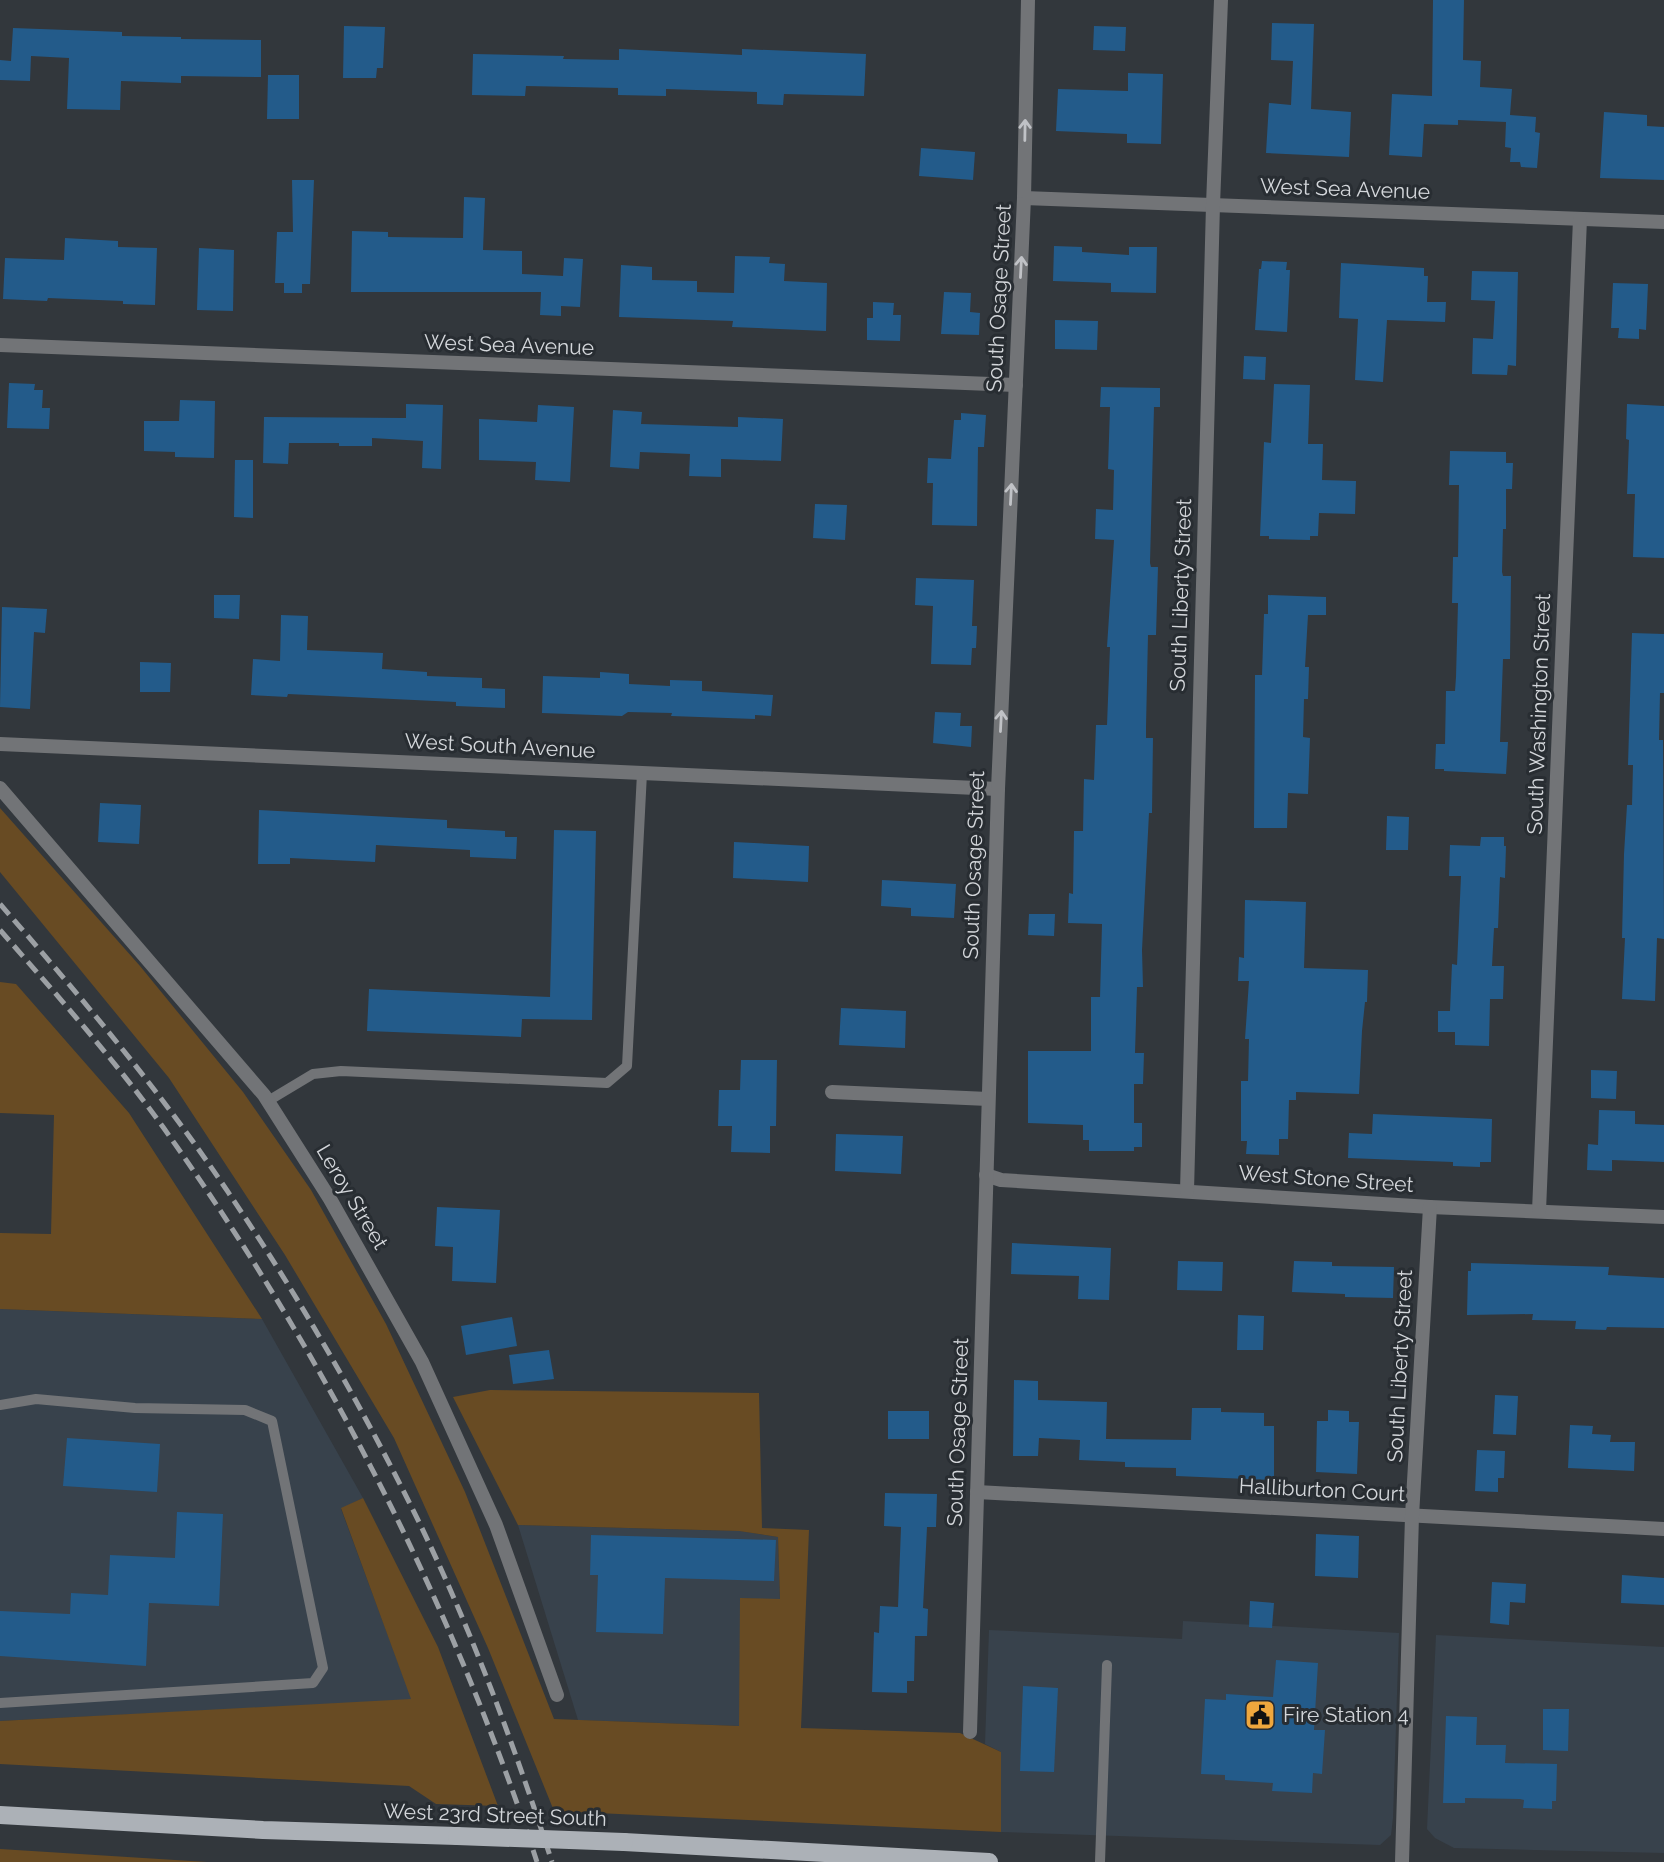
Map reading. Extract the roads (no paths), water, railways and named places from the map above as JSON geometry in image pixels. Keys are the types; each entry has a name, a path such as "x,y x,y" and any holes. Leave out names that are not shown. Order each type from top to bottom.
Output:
{"main road":[{"name":"West 23rd Street South","path":"0,1815 263,1830 624,1842 989,1862"}],"street":[{"name":"South Osage Street","path":"970,1732 998,789 1024,198 1028,0"},
{"name":"South Liberty Street","path":"1186,1191 1221,0"},
{"name":"West Sea Avenue","path":"1024,198 1664,222"},
{"name":"South Washington Street","path":"1539,1211 1580,219"},
{"name":"West Sea Avenue","path":"0,345 1016,386"},
{"name":"West South Avenue","path":"0,744 998,789"},
{"name":"Leroy Street","path":"0,788 268,1101 330,1199 422,1362 496,1525 557,1695"},
{"path":"832,1092 988,1099"},
{"name":"West Stone Street","path":"986,1175 1001,1180 1430,1208 1664,1217"},
{"name":"South Liberty Street","path":"1402,1862 1412,1516 1430,1208"},
{"name":"Halliburton Court","path":"977,1492 1664,1529"}],"lane":[{"path":"268,1101 313,1074 341,1071 607,1083 617,1075 627,1066 642,773"},
{"path":"0,1405 36,1399 135,1408 245,1410 272,1421 323,1668 313,1683 0,1703"},
{"path":"1100,1862 1107,1665"}],"railway":[{"path":"0,904 91,1011 178,1121 255,1233 322,1340 383,1451 445,1579 503,1719 552,1862"},
{"path":"0,930 104,1051 163,1127 277,1300 329,1389 378,1480 465,1668 503,1764 537,1862"}],"place":[{"name":"Fire Station 4","path":"1260,1715"}]}
